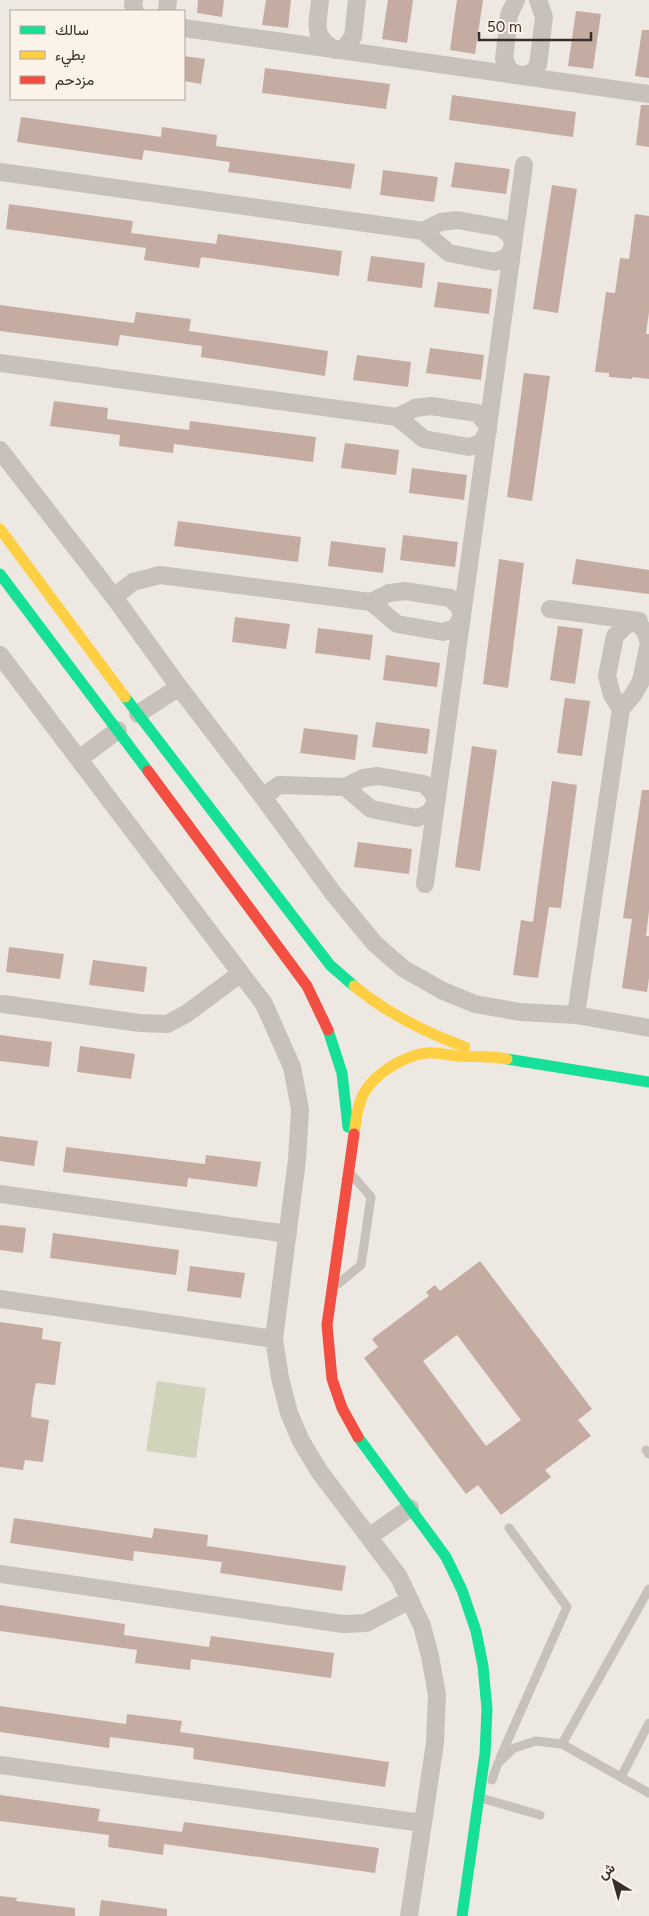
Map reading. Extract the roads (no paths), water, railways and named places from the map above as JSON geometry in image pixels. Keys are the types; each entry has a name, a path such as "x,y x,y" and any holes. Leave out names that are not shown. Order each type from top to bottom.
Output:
{"main road":[{"path":"0,528 138,714 330,965 353,986 395,1016 442,1040 491,1056 649,1082"},
{"path":"0,574 307,986 335,1046 342,1074 351,1148"},
{"path":"462,1916 485,1754 487,1709 483,1666 476,1631 462,1590 446,1557 357,1436 342,1408 332,1379 327,1325 351,1148 358,1111 364,1093 380,1075 400,1060 427,1052 459,1056 491,1056"}],"street":[{"path":"320,0 317,29 322,42 335,50 345,47 353,37 357,0"},
{"path":"516,0 509,15 504,59 509,70 521,76 532,72 538,65 544,18 538,0"},
{"path":"185,28 649,94"},
{"path":"425,884 524,165"},
{"path":"0,172 423,231 449,253 495,262 507,257 513,247 512,237 502,228 456,220 441,222 423,231"},
{"path":"0,363 397,417 424,439 469,447 481,443 488,431 486,423 477,413 431,406 415,408 397,417"},
{"path":"0,450 114,596 179,687 263,796 332,893 375,944 404,970 443,991 475,1004 520,1012 576,1015 649,1028"},
{"path":"114,596 133,582 160,575 371,602 398,624 443,632 455,628 462,618 460,608 450,598 405,591 389,593 371,602"},
{"path":"550,609 642,622"},
{"path":"576,1015 621,709 633,695 641,681 649,643 642,622"},
{"path":"621,709 612,695 607,676 615,636 625,626 642,622"},
{"path":"0,654 264,1004 292,1067 300,1109 297,1160 274,1339 280,1378 301,1442 319,1471 399,1577 422,1626 437,1694 435,1743 409,1916"},
{"path":"138,714 179,687"},
{"path":"79,759 118,730"},
{"path":"263,796 279,785 345,787 362,778 378,776 424,784 433,794 436,802"},
{"path":"345,787 371,809 416,818 429,813 436,802"},
{"path":"1,1004 140,1023 167,1024 186,1014 240,974"},
{"path":"0,1194 288,1234"},
{"path":"0,1299 274,1339"},
{"path":"369,1537 410,1508"},
{"path":"0,1574 343,1624 366,1623 410,1600"},
{"path":"0,1765 422,1823"}],"lane":[{"path":"332,1288 361,1265 371,1196 348,1170"},
{"path":"509,1528 567,1607 490,1784 480,1799 540,1815"},
{"path":"562,1744 649,1590"},
{"path":"621,1777 649,1723"},
{"path":"498,1763 514,1748 536,1740 562,1744 649,1793"},
{"path":"469,1870 474,1907"}]}
